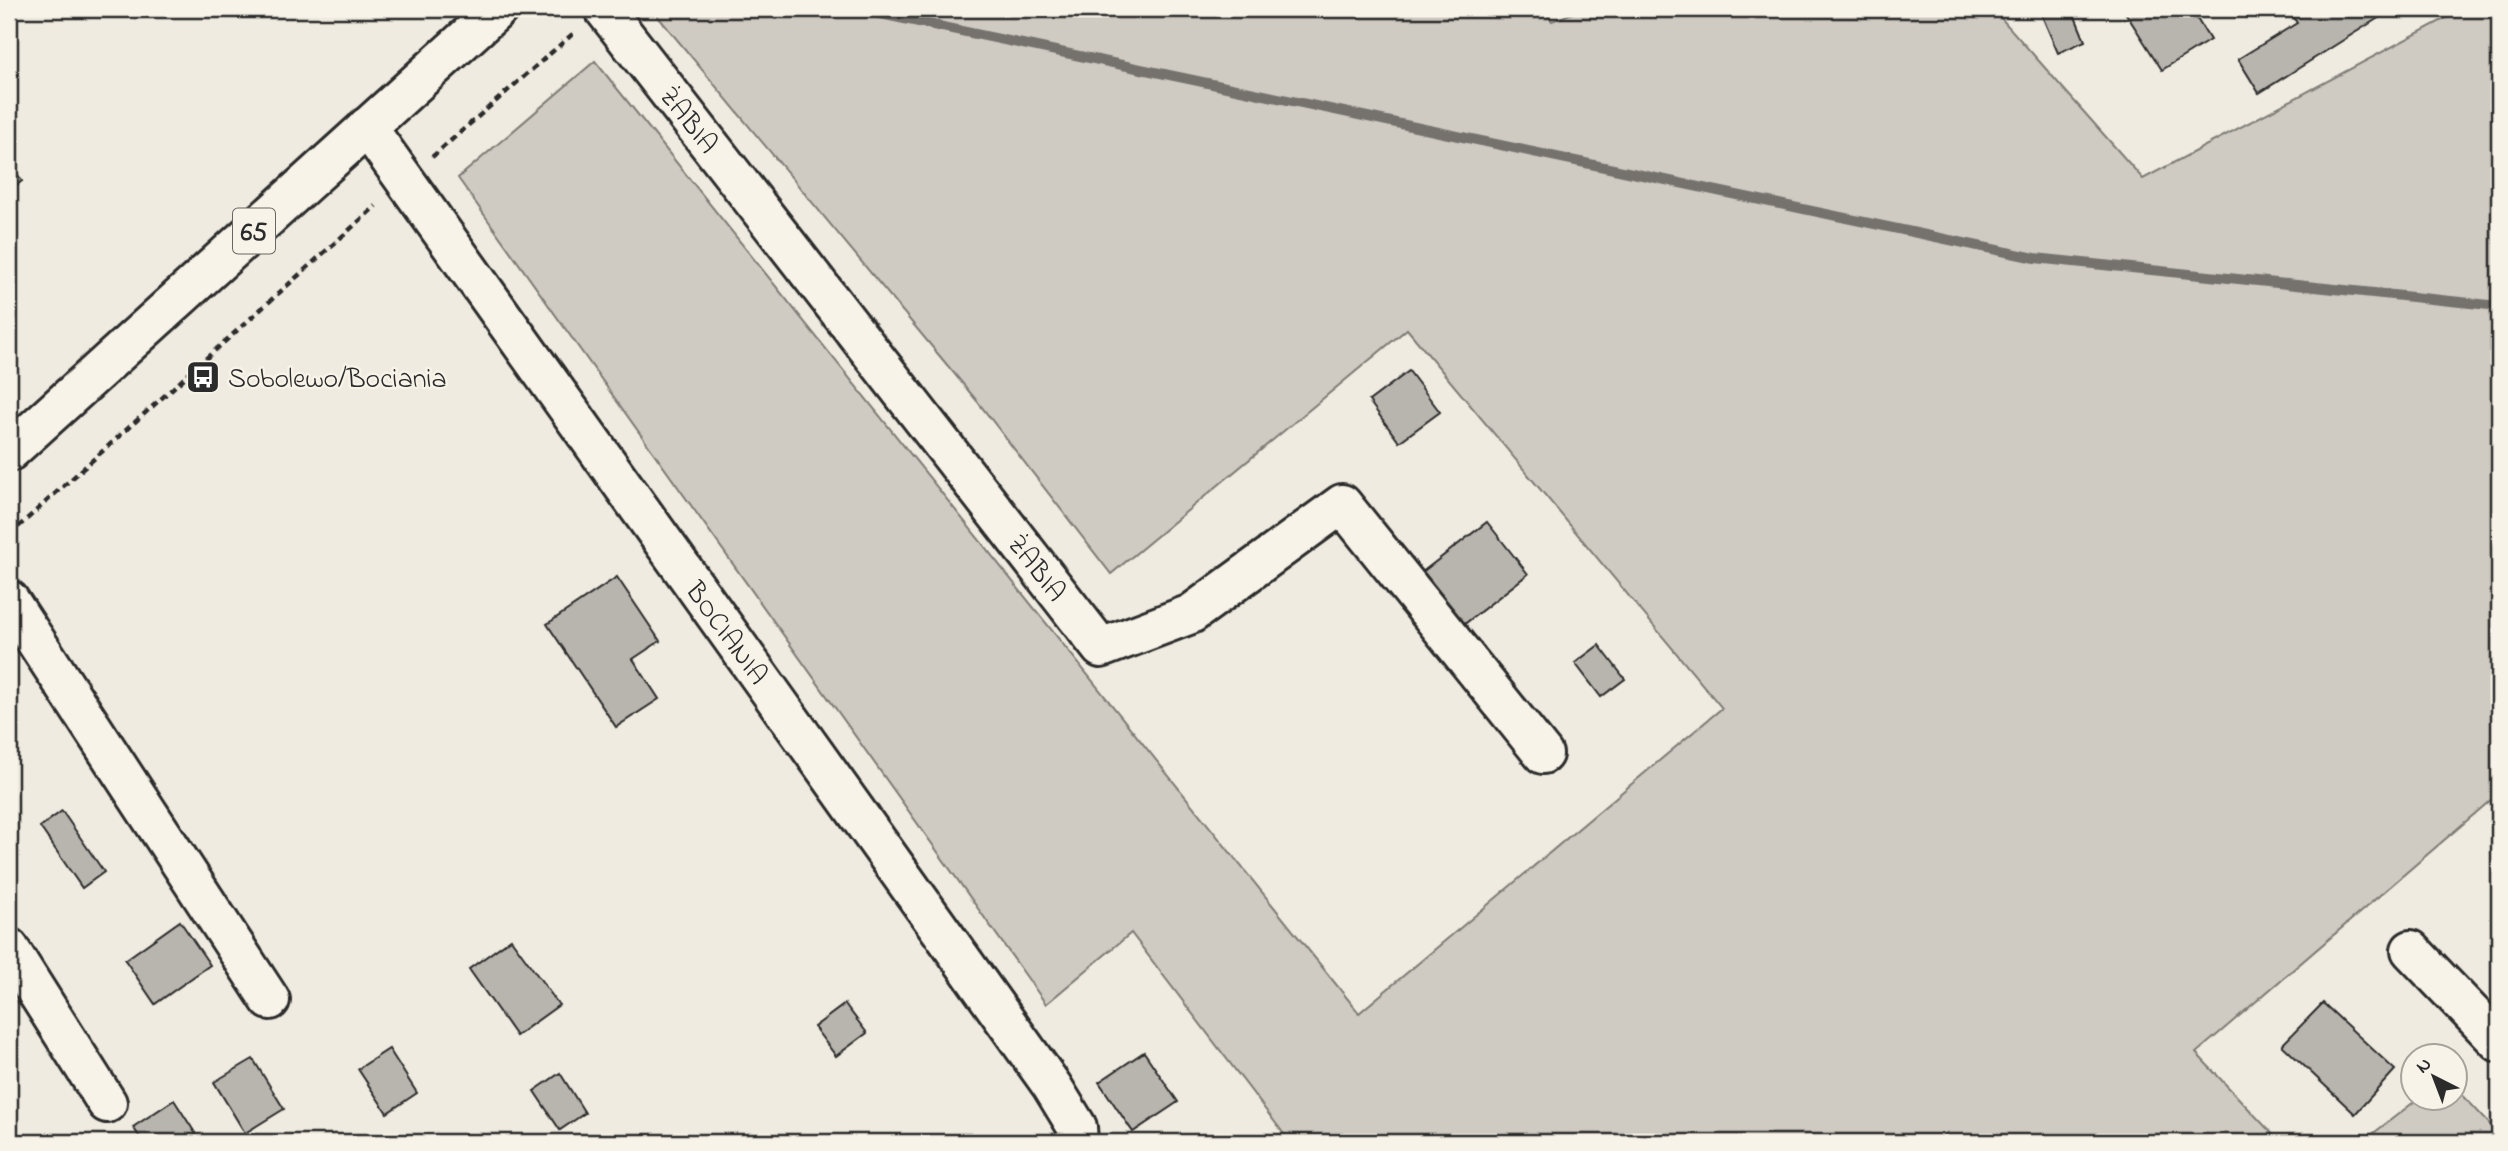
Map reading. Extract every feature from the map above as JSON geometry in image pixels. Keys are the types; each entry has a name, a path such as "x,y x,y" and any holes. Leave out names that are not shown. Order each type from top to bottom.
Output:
{"main road":[{"name":"65","path":"9,452 498,9"},
{"name":"ŻABIA","path":"592,18 1101,648 1191,614 1342,504 1543,754"},
{"name":"BOCIANIA","path":"368,127 1052,1086 1077,1128 1078,1142"},
{"path":"9,600 270,1000"},
{"path":"9,948 107,1103"},
{"path":"2411,950 2499,1042"}],"path":[{"path":"9,535 405,180 592,18"}],"shaded area":[{"path":"659,9 1543,9 1552,21 1583,9 1993,9 2143,179 2463,9 2499,9 2499,793 2196,1053 2280,1142 1290,1142 1131,933 1046,1004 458,178 595,61 1359,1013 1722,708 1407,329 1111,574 977,401 655,13"},
{"path":"2470,1103 2499,1134 2499,1142 2362,1142 2401,1112 2470,1112"}],"building":[{"path":"2039,9 2072,9 2085,41 2058,53"},
{"path":"2123,9 2191,9 2210,40 2162,70"},
{"path":"2288,9 2375,9 2380,17 2259,93 2238,59 2297,23"},
{"path":"9,162 22,181 9,191"},
{"path":"1409,371 1440,412 1399,442 1369,401"},
{"path":"1487,522 1528,574 1462,626 1421,573"},
{"path":"617,577 660,641 633,659 659,699 616,727 547,624"},
{"path":"1599,645 1625,679 1601,697 1575,663"},
{"path":"62,811 104,872 82,888 40,827"},
{"path":"180,921 210,965 155,1004 125,960"},
{"path":"511,939 559,1005 516,1036 469,969"},
{"path":"2323,1003 2395,1070 2355,1114 2282,1045"},
{"path":"845,1004 867,1033 836,1056 814,1027"},
{"path":"389,1049 417,1093 387,1113 358,1069"},
{"path":"1144,1052 1178,1102 1133,1132 1099,1082"},
{"path":"253,1059 284,1109 245,1133 214,1082"},
{"path":"560,1073 585,1113 560,1130 534,1091"},
{"path":"174,1100 201,1142 143,1142 133,1127"},
{"path":"1200,1135 1206,1142 1191,1142"}],"waterway":[{"path":"857,9 2035,258 2499,306"}],"place":[{"name":"Sobolewo/Bociania","path":"203,377"}]}
